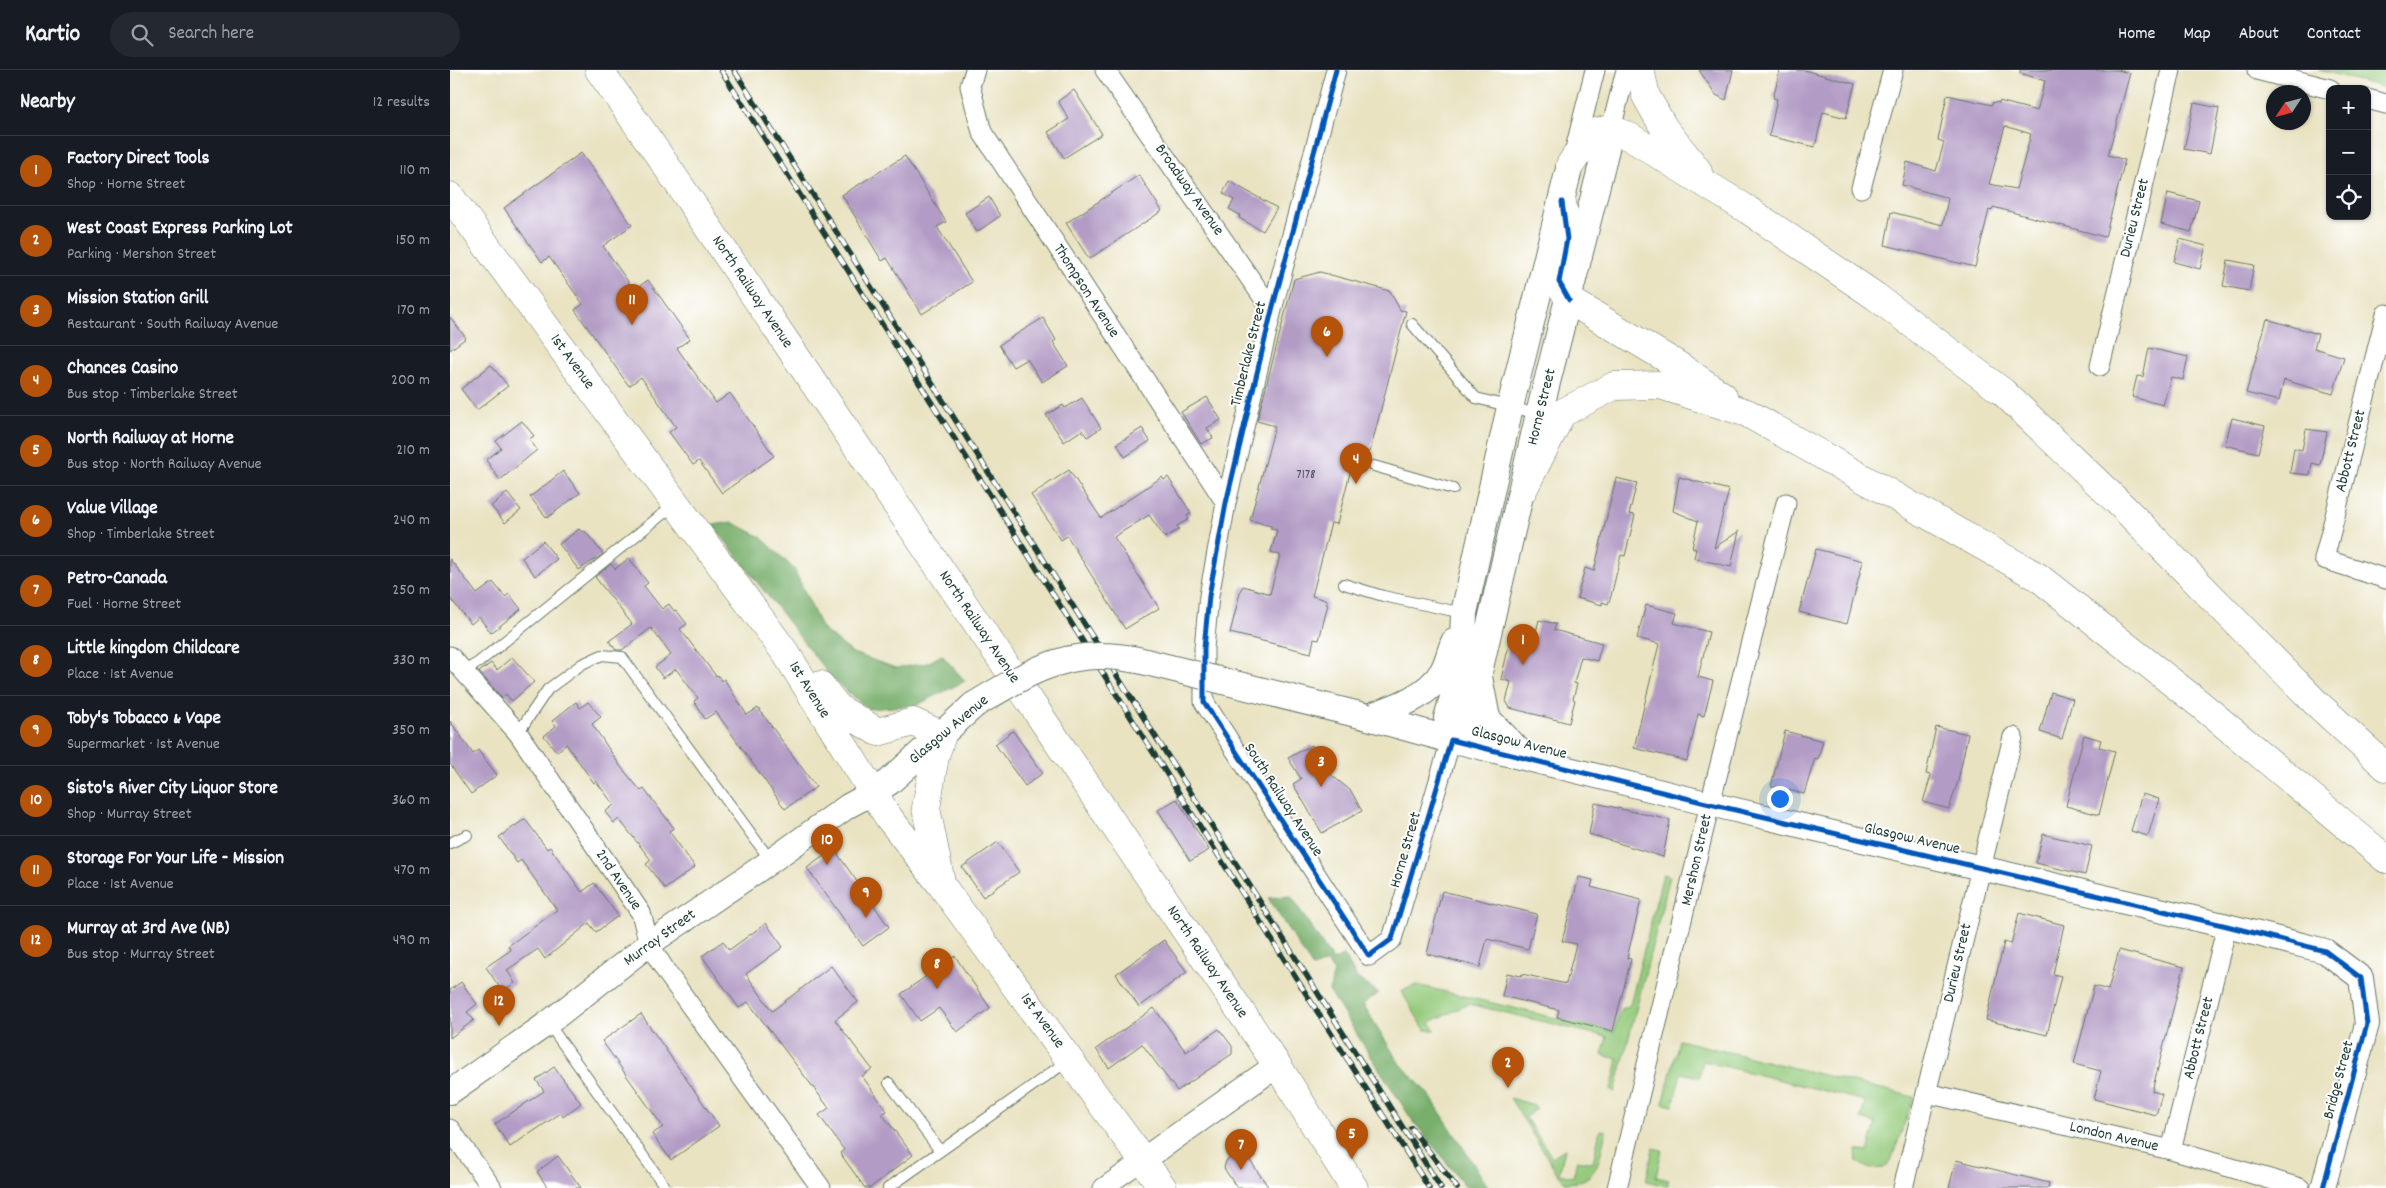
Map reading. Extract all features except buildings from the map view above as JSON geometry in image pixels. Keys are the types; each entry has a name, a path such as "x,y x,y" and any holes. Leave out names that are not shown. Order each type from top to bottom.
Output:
{"main road":[{"name":"North Railway Avenue","path":"599,70 668,168 1277,1065 1354,1188"},
{"path":"1640,70 1646,96 1664,128 1712,188"},
{"path":"1570,165 1592,132 1612,129 1630,136 1875,296 2003,392 2122,506 2315,702 2386,767"},
{"name":"Horne Street","path":"1451,740 1465,723 1479,672 1523,490 1539,414 1612,129"},
{"name":"Horne Street","path":"1451,740 1447,718 1462,666 1464,613 1510,407 1570,165"},
{"name":"1st Avenue","path":"450,196 787,655 889,818 942,886 1163,1188"},
{"path":"1562,202 1568,239 1559,282 1569,300 1679,366 1747,413 1841,468 2038,577 2201,705 2386,859"},
{"path":"1523,490 1562,413 1614,386 1660,385 1747,413"},
{"path":"1368,717 1403,705 1424,691 1443,672 1464,613"},
{"path":"787,655 817,682 838,708 878,732 913,722 942,735 935,756 926,808 933,832 942,886"},
{"name":"Glasgow Avenue","path":"874,792 889,782 974,705 1025,674 1065,660 1102,656 1138,660 1368,717 1451,740"}],"street":[{"name":"Thompson Avenue","path":"975,70 970,86 982,132 1226,503"},
{"name":"Broadway Avenue","path":"1105,70 1272,310"},
{"name":"Timberlake Street","path":"1204,648 1210,596 1226,503 1272,310 1336,70"},
{"name":"Horne Street","path":"1570,165 1595,70"},
{"name":"Horne Street","path":"1612,129 1626,70"},
{"path":"1861,188 1893,70"},
{"name":"Durieu Street","path":"2100,366 2171,70"},
{"path":"2257,70 2326,88"},
{"path":"2371,100 2386,104"},
{"name":"Abbott Street","path":"2386,314 2324,559 2386,579"},
{"name":"Mershon Street","path":"1617,1188 1710,804 1786,503"},
{"name":"South Railway Avenue","path":"1204,648 1204,702 1369,956"},
{"name":"2nd Avenue","path":"456,663 518,733 642,913 648,944 666,973 821,1188"},
{"path":"1479,672 1488,718 1526,758"},
{"name":"Durieu Street","path":"1903,1188 2013,737"},
{"name":"Horne Street","path":"1369,956 1392,939 1451,740"},
{"name":"Glasgow Avenue","path":"1451,740 2325,951 2361,978"},
{"name":"Murray Street","path":"450,1092 548,1023 648,944 771,861 848,806 874,792"},
{"name":"Abbott Street","path":"2171,1150 2227,926"},
{"name":"Bridge Street","path":"2323,1188 2367,1024 2361,978"},
{"path":"1103,1188 1277,1065"},
{"name":"London Avenue","path":"1927,1093 2171,1150 2300,1188"},
{"path":"450,1129 492,1188"}],"lane":[{"path":"1412,324 1476,398 1539,414"},
{"path":"1374,466 1453,489"},
{"path":"456,663 479,662 676,504"},
{"path":"1344,584 1383,596 1464,613"},
{"path":"518,733 548,689 582,664 602,655 622,657 771,861"},
{"path":"450,843 467,836"},
{"path":"548,1023 666,1188"},
{"path":"888,1188 1070,1059"},
{"path":"889,1083 940,1151"}],"green space":[{"path":"2319,70 2386,70 2386,88"},
{"path":"732,522 761,537 794,569 822,629 853,653 896,668 927,663 942,655 965,681 917,705 869,709 833,680 713,525"},
{"path":"1663,874 1670,876 1615,1092 1611,1090 1618,1059 1602,1055 1607,1037 1469,1004 1430,1022 1435,1030 1425,1030 1401,991 1417,985 1614,1032 1620,1010 1630,1005"},
{"path":"1291,896 1333,961 1344,955 1357,978 1379,993 1363,1004 1398,1061 1430,1096 1489,1188 1467,1188 1410,1117 1329,991 1334,972 1327,962 1313,968 1268,898"},
{"path":"1679,1040 1914,1097 1891,1161 1884,1168 1870,1169 1857,1162 1856,1150 1868,1152 1876,1123 1861,1119 1865,1101 1703,1061 1699,1077 1681,1073 1673,1106 1663,1104"},
{"path":"1510,1098 1534,1105 1537,1109 1525,1117 1552,1157 1565,1149 1559,1174 1573,1177 1577,1160 1593,1163 1600,1130 1606,1131 1599,1159 1592,1174 1586,1179 1566,1183 1558,1175"},
{"path":"1653,1148 1662,1150 1656,1177 1669,1180 1667,1186 1646,1181"}],"railway":[{"path":"721,70 1429,1188"},
{"path":"734,70 1441,1188"},
{"path":"1411,1128 1457,1188"}],"cycle path":[{"path":"1336,70 1272,310 1226,503 1209,596 1204,648 1204,702 1369,956 1392,939 1451,740 1710,804 2227,926 2325,951 2361,978 2367,1024 2323,1188"},
{"path":"1562,202 1567,239 1559,282 1569,300"}],"place":[{"name":"Storage For Your Life - Mission","path":"632,325"},
{"name":"Value Village","path":"1327,357"},
{"name":"Chances Casino","path":"1356,484"},
{"name":"Factory Direct Tools","path":"1523,665"},
{"name":"Mission Station Grill","path":"1321,787"},
{"name":"Sisto's River City Liquor Store","path":"827,865"},
{"name":"Toby's Tobacco & Vape","path":"866,918"},
{"name":"Little kingdom Childcare","path":"937,989"},
{"name":"Murray at 3rd Ave (NB)","path":"499,1026"},
{"name":"West Coast Express Parking Lot","path":"1508,1088"},
{"name":"North Railway at Horne","path":"1352,1159"},
{"name":"Petro-Canada","path":"1241,1170"}]}
